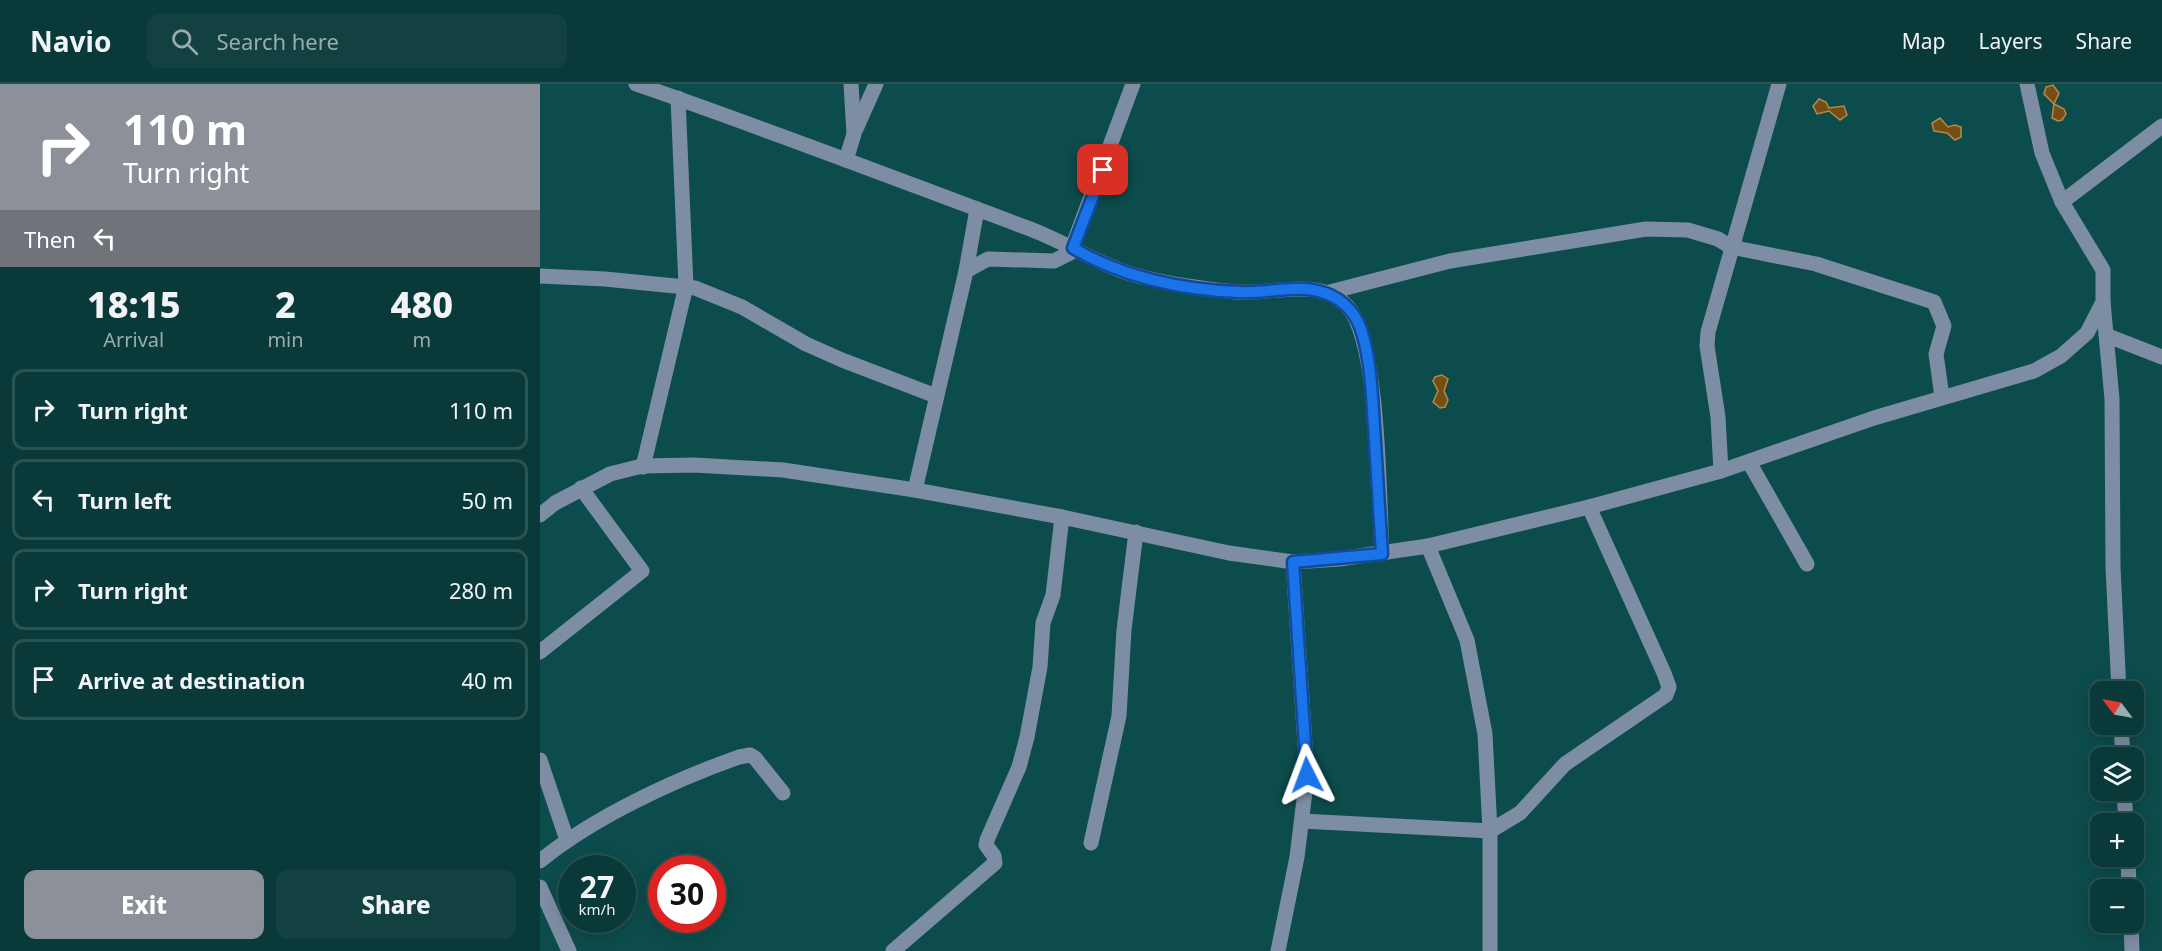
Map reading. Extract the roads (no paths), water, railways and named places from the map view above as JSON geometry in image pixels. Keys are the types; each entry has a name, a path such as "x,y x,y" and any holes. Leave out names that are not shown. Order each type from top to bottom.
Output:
{"street":[{"path":"636,84 977,209 1073,248 1117,271 1149,279 1239,292 1303,288 1326,293 1346,305 1355,316 1363,336 1372,393 1382,554"},
{"path":"851,84 854,134"},
{"path":"846,160 854,134 876,84"},
{"path":"966,271 988,259 1054,261 1066,256 1073,248 1133,84"},
{"path":"1721,471 1718,417 1707,346 1708,332 1779,84"},
{"path":"2027,84 2042,153 2062,202 2103,270 2103,302 2108,336 2112,399 2113,567 2118,681"},
{"path":"643,467 686,286 678,98"},
{"path":"2062,202 2162,126"},
{"path":"915,490 966,271 977,209"},
{"path":"1326,293 1450,261 1646,229 1688,230 1718,239 1731,247 1816,264 1934,302 1944,326 1936,354 1942,397"},
{"path":"540,276 686,286 742,307 806,344 842,360 936,396"},
{"path":"540,515 581,488 610,474 643,467 694,465 783,470 915,490 1062,517 1229,553 1293,562 1382,554 1428,546 1589,507 1721,471 1942,397 2034,371 2061,356 2087,333 2103,302"},
{"path":"2108,336 2162,357"},
{"path":"1749,462 1807,564"},
{"path":"540,652 642,571 581,488"},
{"path":"1302,821 1490,831 1520,813 1573,758 1666,695 1669,687 1664,673 1589,507"},
{"path":"893,951 995,863 994,855 986,845 1019,768 1027,737 1040,667 1043,623 1053,595 1062,517"},
{"path":"1091,843 1119,716 1124,630 1136,532"},
{"path":"1428,546 1467,640 1485,734 1490,831 1490,951"},
{"path":"1278,951 1302,821 1307,775 1293,562"},
{"path":"540,861 567,840 676,784 746,755 755,758 783,793"},
{"path":"540,760 567,840"},
{"path":"540,887 569,951"},
{"path":"2131,933 2132,951"}]}
